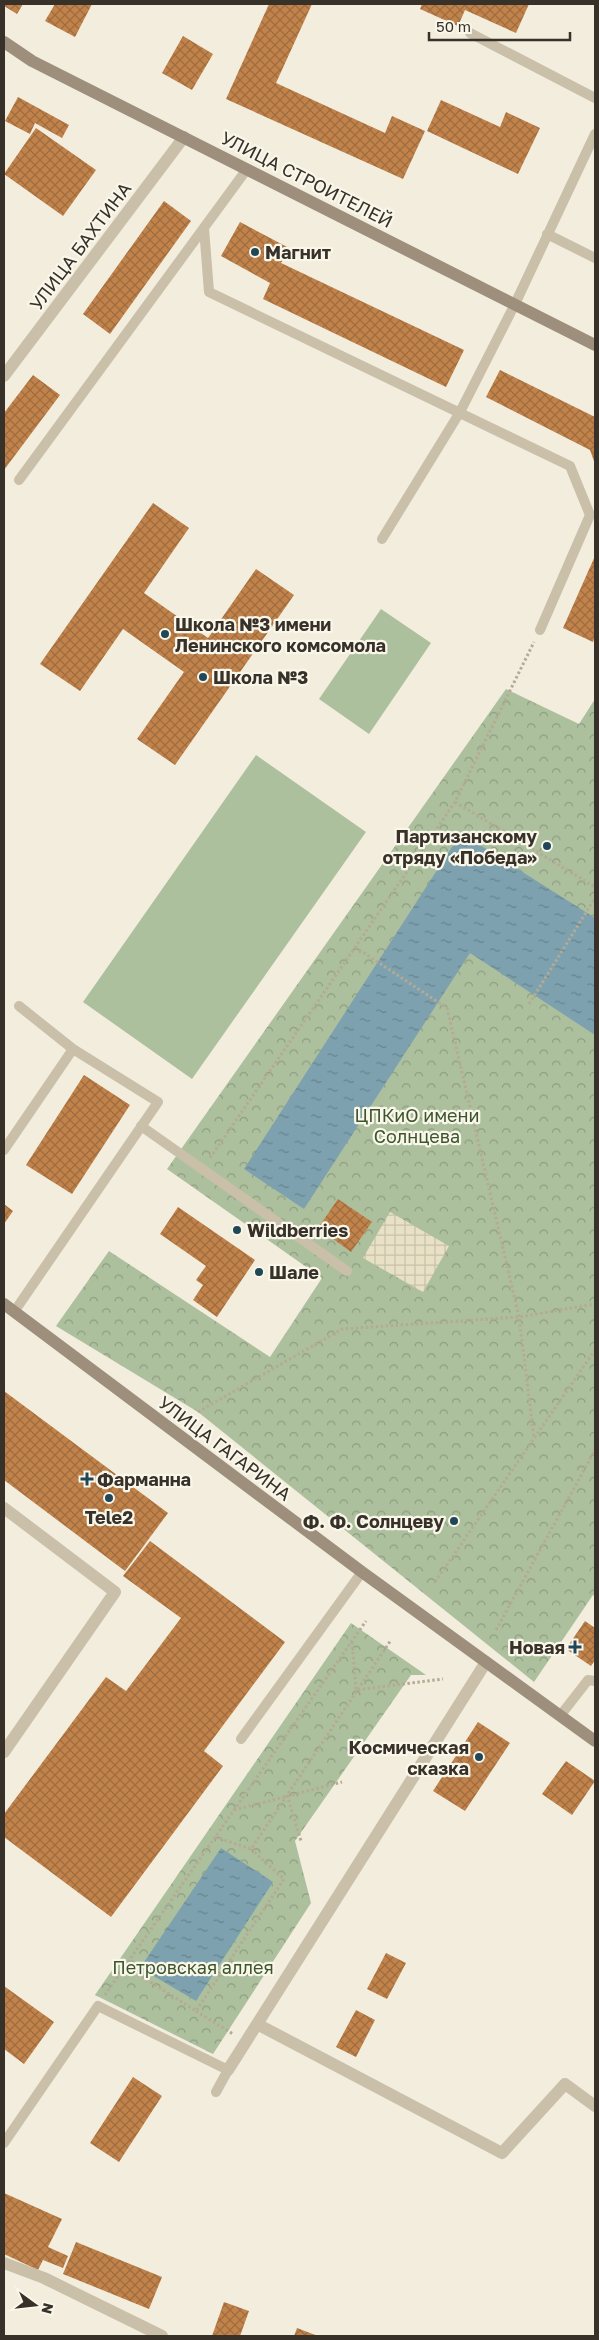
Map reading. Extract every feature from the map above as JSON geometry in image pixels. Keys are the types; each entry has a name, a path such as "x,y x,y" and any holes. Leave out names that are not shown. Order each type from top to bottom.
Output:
{"main road":[{"name":"УЛИЦА СТРОИТЕЛЕЙ","path":"4,42 32,61 595,345"},
{"name":"УЛИЦА ГАГАРИНА","path":"9,1308 362,1572 595,1741"}],"street":[{"name":"УЛИЦА БАХТИНА","path":"4,376 184,137"},
{"path":"4,1508 115,1592 4,1752"},
{"path":"228,2070 486,1662"},
{"path":"257,2024 502,2153 565,2084 595,2106"},
{"path":"4,2263 44,2278 162,2336"}],"lane":[{"path":"470,34 595,98"},
{"path":"382,539 460,412 515,304 595,134"},
{"path":"19,480 247,169"},
{"path":"204,228 209,292 570,466 590,515 540,630"},
{"path":"547,234 595,258"},
{"path":"9,1308 158,1102 73,1049 19,1006"},
{"path":"4,1150 73,1049"},
{"path":"141,1126 347,1271"},
{"path":"241,1739 362,1572"},
{"path":"560,1716 592,1681 595,1671"},
{"path":"4,2143 98,2006 228,2070 216,2092"}],"path":[{"path":"202,1169 455,802 540,630"},
{"path":"455,802 595,887"},
{"path":"529,1004 595,898"},
{"path":"355,947 447,1008 518,1317 534,1438"},
{"path":"198,1412 342,1329 518,1317 595,1304"},
{"path":"435,1582 595,1350"},
{"path":"496,1630 595,1450"},
{"path":"98,2006 366,1621"},
{"path":"251,1849 391,1640"},
{"path":"352,1641 356,1690"},
{"path":"356,1690 443,1679"},
{"path":"234,1810 342,1782"},
{"path":"287,1795 301,1841"},
{"path":"196,2011 284,1879 251,1849 215,1837"},
{"path":"125,1966 233,2034"}],"green space":[{"path":"381,609 431,643 369,734 319,699"},
{"name":"ЦПКиО имени Солнцева","path":"506,689 579,724 595,699 595,1596 593,1595 534,1682 198,1412 56,1326 109,1251 270,1357 322,1278 167,1169"},
{"path":"256,755 366,832 192,1079 83,1002"},
{"name":"Петровская аллея","path":"351,1623 426,1675 411,1675 295,1841 311,1903 213,2054 95,1995"}],"shaded area":[{"path":"390,1212 449,1246 423,1292 363,1258"}],"water":[{"path":"461,833 595,918 595,1035 470,953 304,1209 244,1169"},
{"path":"221,1848 273,1882 196,2001 140,1968"}],"building":[{"path":"4,4 23,4 17,14 4,6"},
{"path":"55,4 92,4 75,37 45,21"},
{"path":"269,4 312,4 276,83 385,133 392,116 425,131 403,179 226,99"},
{"path":"422,4 529,4 516,33 465,10 458,26 420,9"},
{"path":"183,36 213,54 192,90 162,73"},
{"path":"18,97 69,125 62,138 35,123 30,134 5,121"},
{"path":"441,100 500,127 506,112 540,128 518,174 427,131"},
{"path":"36,128 96,170 63,216 4,174"},
{"path":"164,201 191,221 110,334 83,314"},
{"path":"240,222 289,248 281,263 464,350 446,387 263,299 270,283 221,256"},
{"path":"500,370 595,417 595,464 590,450 486,397"},
{"path":"33,375 60,395 4,470 4,413"},
{"name":"Школа №3 имени Ленинского комсомола","path":"153,503 189,528 144,593 208,638 256,569 294,595 175,765 137,739 184,672 123,629 80,691 40,664"},
{"path":"595,556 595,636 593,642 563,628"},
{"path":"84,1075 130,1105 72,1194 26,1165"},
{"path":"338,1199 372,1222 351,1252 318,1228"},
{"path":"4,1204 13,1211 4,1224"},
{"path":"178,1207 255,1260 217,1317 193,1300 203,1285 196,1280 206,1266 160,1234"},
{"path":"4,1391 168,1513 125,1571 4,1480"},
{"path":"150,1541 285,1642 204,1751 223,1766 111,1917 4,1837 4,1814 106,1677 126,1691 181,1618 123,1576"},
{"path":"585,1621 595,1628 595,1660 591,1666 566,1649"},
{"path":"478,1722 510,1743 465,1811 433,1791"},
{"path":"566,1761 595,1781 572,1815 542,1794"},
{"path":"386,1953 406,1963 387,1999 367,1989"},
{"path":"4,1986 54,2022 24,2064 4,2049"},
{"path":"356,2010 375,2020 356,2057 336,2047"},
{"path":"133,2077 162,2096 119,2162 90,2143"},
{"path":"4,2193 62,2219 48,2247 68,2256 63,2268 43,2260 38,2270 4,2254"},
{"path":"76,2242 162,2277 149,2309 63,2274"},
{"path":"224,2302 249,2311 240,2336 212,2336"},
{"path":"297,2328 318,2336 294,2336"}],"place":[{"name":"Магнит","path":"255,252"},
{"name":"Школа №3 имени Ленинского комсомола","path":"165,634"},
{"name":"Школа №3","path":"203,677"},
{"name":"Партизанскому отряду «Победа»","path":"547,846"},
{"name":"Wildberries","path":"237,1230"},
{"name":"Шале","path":"259,1272"},
{"name":"Фарманна","path":"87,1479"},
{"name":"Tele2","path":"109,1498"},
{"name":"Ф. Ф. Солнцеву","path":"454,1521"},
{"name":"Новая","path":"575,1647"},
{"name":"Космическая сказка","path":"479,1757"}]}
